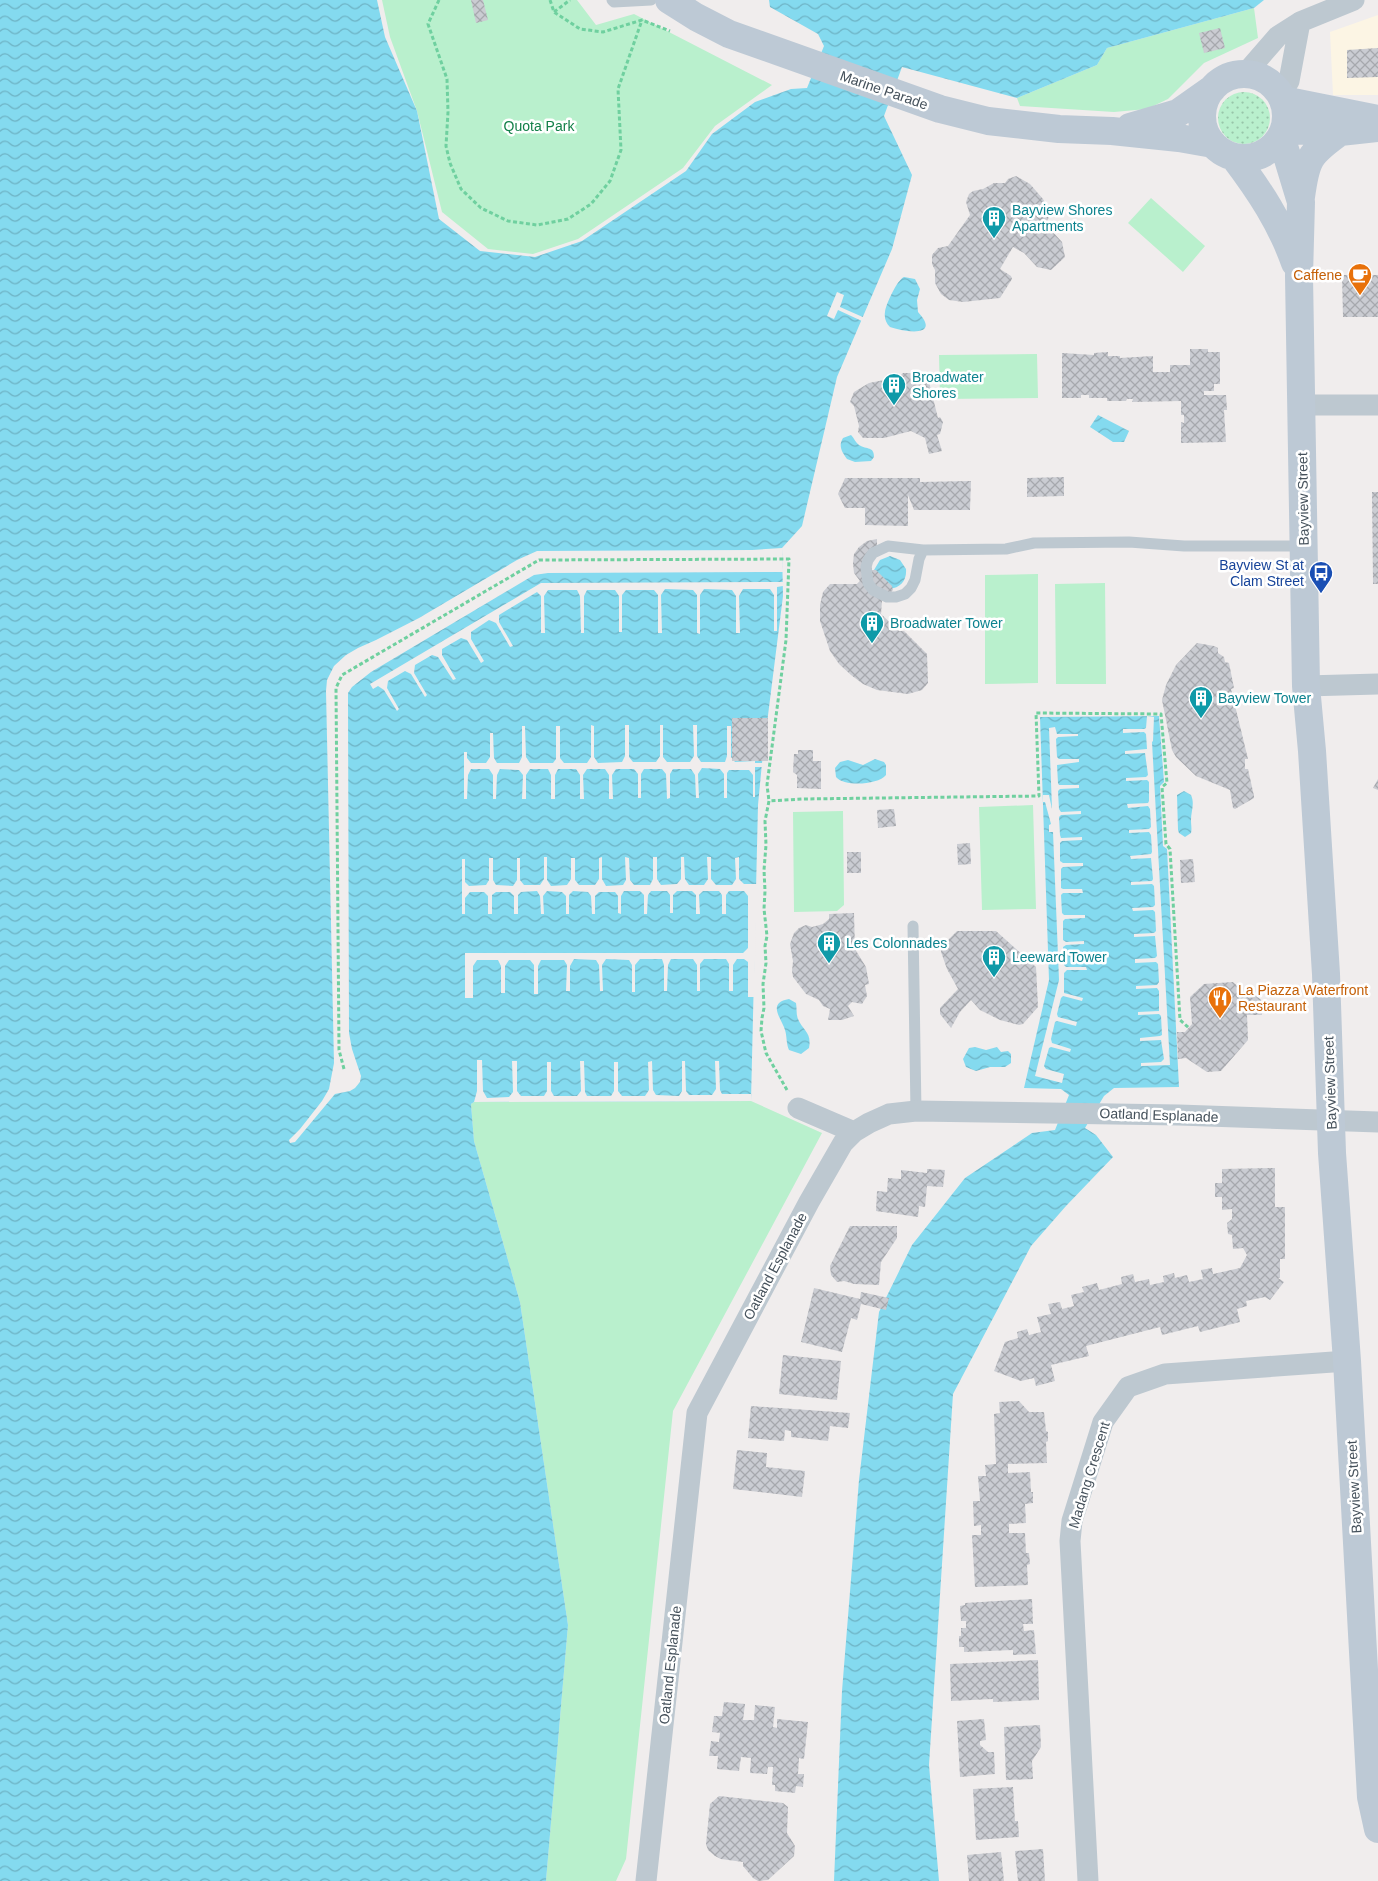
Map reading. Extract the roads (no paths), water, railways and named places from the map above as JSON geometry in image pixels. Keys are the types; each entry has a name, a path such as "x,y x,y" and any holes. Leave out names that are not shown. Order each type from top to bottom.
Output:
{"main road":[{"name":"Marine Parade","path":"669,0 729,34 940,109 988,121 1059,129 1112,131 1179,138 1224,150"},
{"path":"1245,74 1266,80 1274,87 1282,98 1286,116 1282,133 1274,146 1266,152 1245,158 1224,150 1206,132 1202,119 1204,104 1212,89 1227,78 1245,74"},
{"name":"Marine Parade","path":"1112,131 1146,124 1178,113 1212,89"},
{"path":"1282,98 1378,119"},
{"path":"1282,133 1340,132 1378,128"},
{"path":"1301,202 1305,173 1310,158 1314,152 1340,132"},
{"name":"Bayview Street","path":"1282,133 1301,202 1299,276 1306,686 1326,974 1331,1121 1347,1361 1371,1797 1378,1829"},
{"name":"Bayview Street","path":"1224,150 1272,211 1288,243 1299,276"}],"street":[{"path":"1245,74 1278,36 1300,22 1354,0"},
{"path":"1282,98 1290,81 1300,22"},
{"path":"1301,405 1378,405"},
{"path":"1306,686 1378,684"},
{"path":"798,1108 854,1132"},
{"name":"Oatland Esplanade","path":"646,1881 697,1413 809,1202 843,1143 854,1132 888,1114 916,1111 1179,1115 1378,1122"},
{"name":"Madang Crescent","path":"1088,1881 1070,1541 1072,1521 1103,1422 1128,1387 1165,1374 1347,1361"}],"lane":[{"path":"612,0 614,2 651,0"},
{"path":"924,550 919,559 915,580 905,594 887,597 873,590 868,583 866,567 868,560 873,553 888,546 924,550 1006,549 1034,543 1129,542 1184,546 1304,546"},
{"path":"913,926 916,1111"}],"water":[{"path":"0,0 377,0 385,37 417,111 439,219 480,251 535,257 582,241 686,171 712,134 755,102 791,89 807,88 824,46 818,34 770,7 769,0 1264,0 1254,8 1107,48 1097,65 1017,98 902,67 884,116 912,175 892,249 837,377 802,526 782,548 783,596 758,805 751,1101 474,1102 471,1104 474,1141 520,1302 568,1625 546,1881 0,1881"},
{"path":"904,277 915,279 920,289 917,300 918,312 926,326 918,331 890,327 886,322 886,308 890,298 895,287"},
{"path":"1098,415 1129,431 1124,442 1113,442 1090,427"},
{"path":"851,435 859,445 873,451 874,457 871,461 855,462 847,459 842,451 841,444 843,438"},
{"path":"890,556 900,560 906,569 906,573 900,585 889,589 874,570 880,560"},
{"path":"1159,716 1164,782 1160,786 1163,846 1167,849 1179,1087 1114,1088 1104,1096 1085,1128 1096,1135 1113,1157 1031,1246 953,1394 929,1765 939,1881 834,1881 842,1691 859,1480 879,1312 912,1245 965,1178 1032,1133 1055,1130 1069,1095 1061,1089 1024,1088 1049,980 1040,717"},
{"path":"875,759 884,762 886,765 886,775 876,781 861,784 846,782 836,777 835,768 840,762 848,760 863,765"},
{"path":"1184,791 1191,795 1193,804 1191,833 1185,837 1178,830 1177,795"},
{"path":"789,999 796,1003 797,1017 809,1038 809,1048 801,1054 789,1050 785,1030 777,1012 778,1004"},
{"path":"975,1047 986,1050 997,1047 1001,1052 1008,1051 1011,1054 1011,1063 1005,1067 990,1067 976,1071 966,1067 963,1059 969,1048"}],"place":[{"name":"Bayview Shores Apartments","path":"994,239"},
{"name":"Caffene","path":"1360,296"},
{"name":"Broadwater Shores","path":"894,406"},
{"name":"Bayview St at Clam Street","path":"1321,594"},
{"name":"Broadwater Tower","path":"872,644"},
{"name":"Bayview Tower","path":"1201,719"},
{"name":"Les Colonnades","path":"829,964"},
{"name":"Leeward Tower","path":"994,978"},
{"name":"La Piazza Waterfront Restaurant","path":"1220,1019"}],"park label":[{"name":"Quota Park","path":"539,126"}]}
